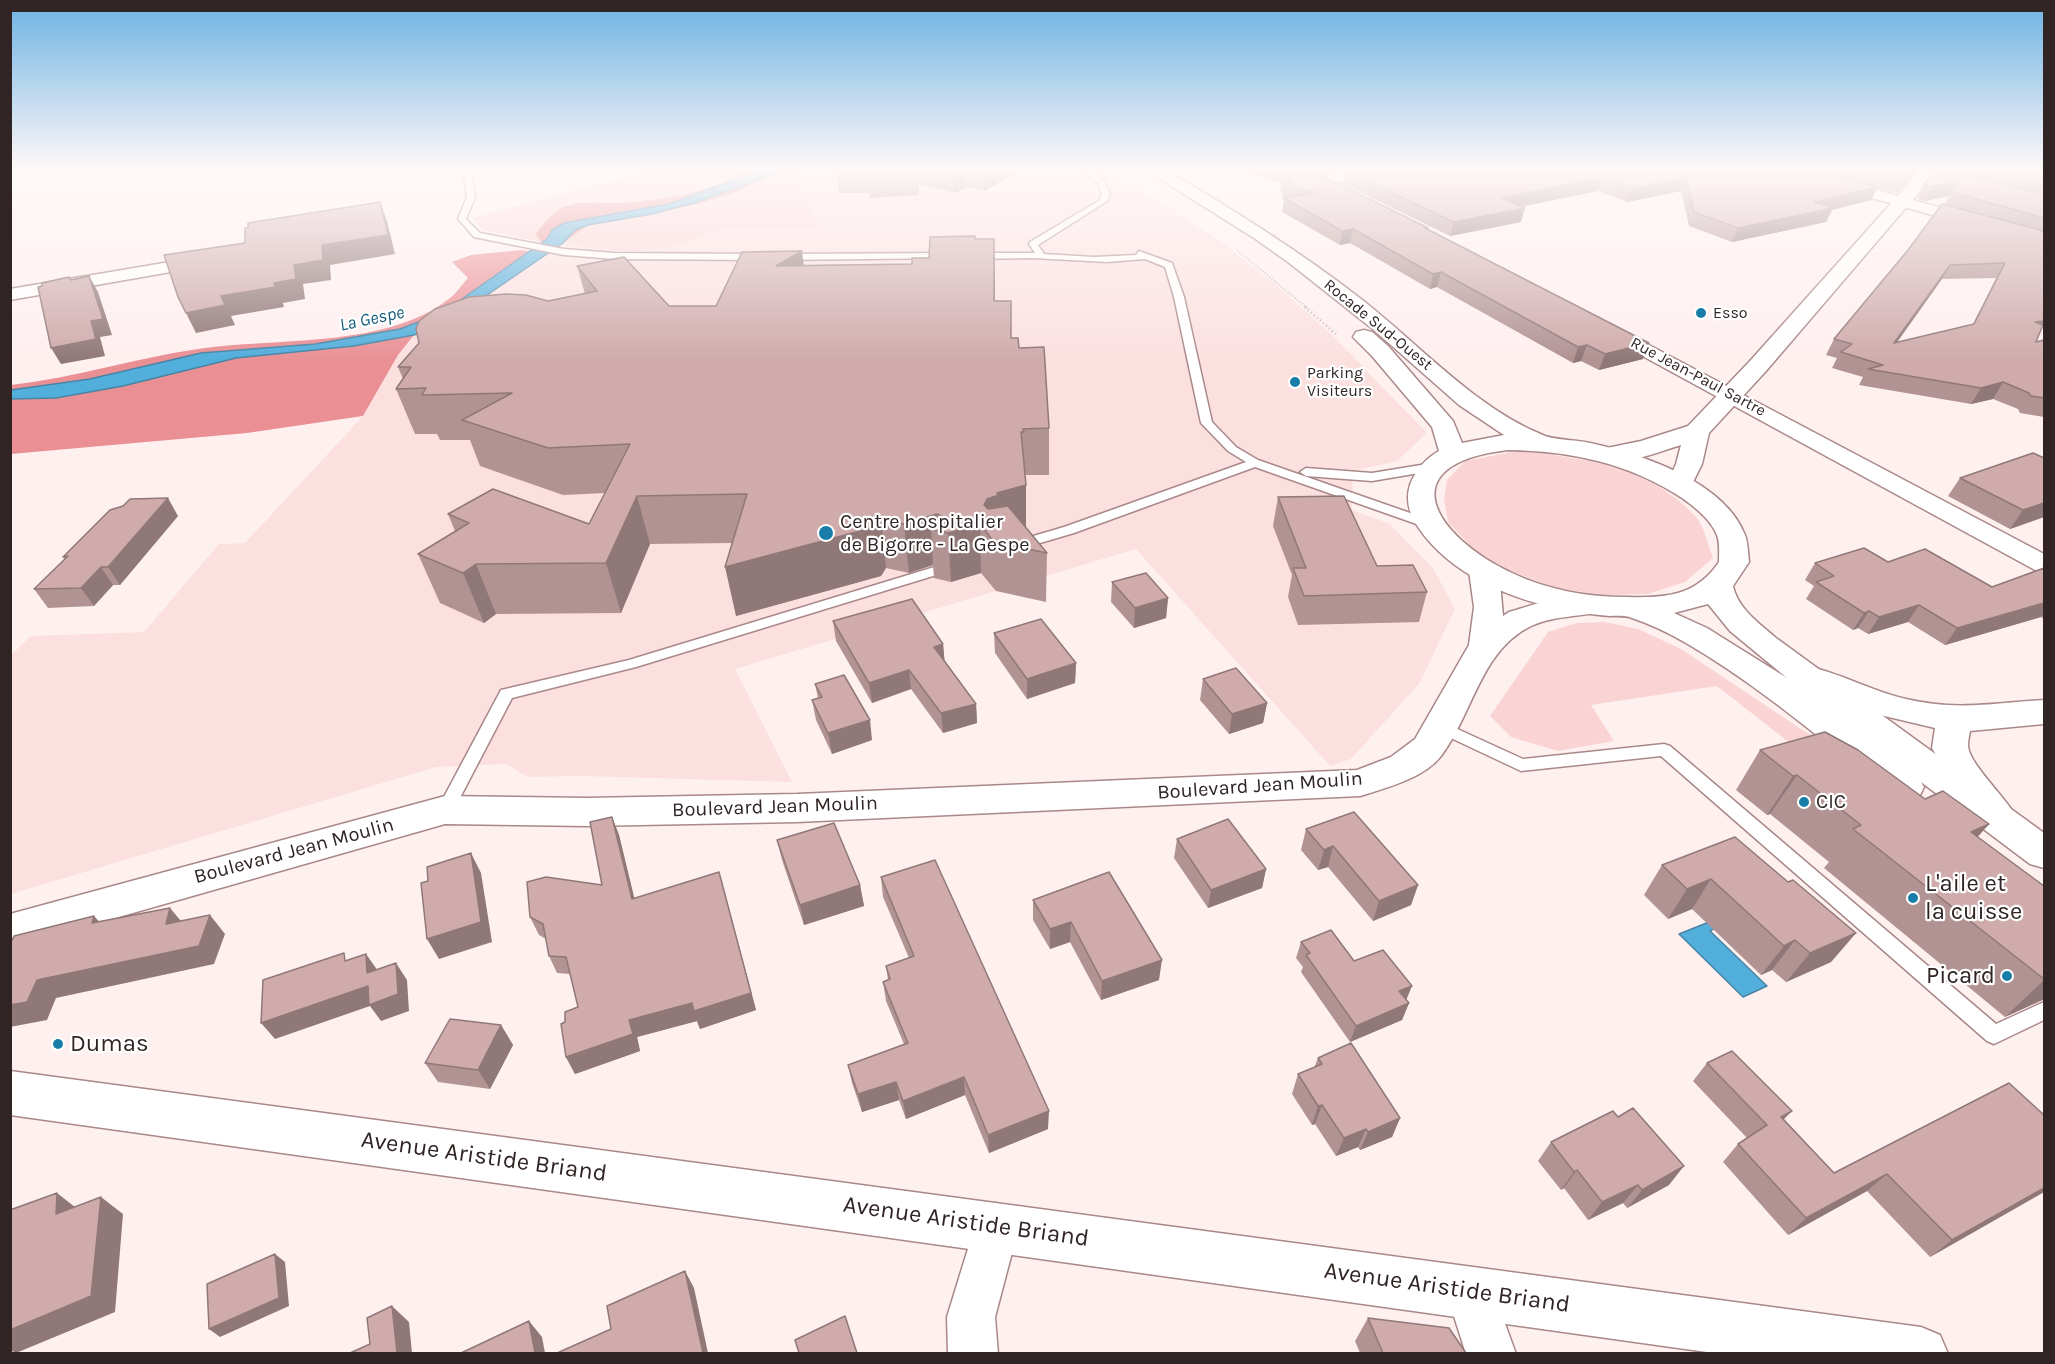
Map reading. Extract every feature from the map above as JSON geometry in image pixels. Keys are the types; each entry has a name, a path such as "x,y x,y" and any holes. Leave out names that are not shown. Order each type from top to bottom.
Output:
{"main road":[{"name":"Rocade Sud-Ouest","path":"1234,233 1278,263 1380,351 1444,426 1443,460"},
{"name":"Rocade Sud-Ouest","path":"1258,233 1295,257 1406,347 1487,418 1510,431 1541,442"},
{"path":"1680,484 1689,464 1697,431 1875,233"},
{"path":"1611,454 1646,447 1697,431"},
{"path":"1541,442 1576,446 1611,454 1647,467 1680,484 1712,509 1731,536 1734,562 1718,585 1697,597 1679,602 1636,608 1588,604 1533,591 1484,571 1451,548 1429,524 1420,502 1422,483 1443,460 1478,446 1541,442"},
{"name":"Boulevard Jean Moulin","path":"10,931 444,810 588,812 797,808 1360,783 1404,766 1428,748 1442,727 1485,645 1489,607 1484,571"},
{"path":"1718,585 1721,601 1741,624 1800,672 2003,823"},
{"name":"Boulevard Jean Moulin","path":"1485,645 1520,620 1553,609 1588,604"},
{"path":"1636,608 1696,635 1777,687 2040,868"},
{"path":"1800,672 1855,697 1898,711 1963,719 2044,712"},
{"path":"1963,719 1953,726 1950,748 1972,786 2040,868"},
{"name":"Avenue Aristide Briand","path":"10,1093 1921,1353"}],"street":[{"path":"2014,233 2044,241"},
{"path":"10,295 205,261"},
{"name":"Rue Jean-Paul Sartre","path":"1590,320 2044,564"},
{"path":"974,1353 971,1317 996,1226"},
{"path":"1470,1290 1491,1353"}],"lane":[{"path":"475,233 531,247 564,252 614,256 766,257"},
{"path":"1041,256 1033,244 1051,233"},
{"path":"777,257 1041,256 1080,260 1132,259 1148,256 1169,264 1179,297 1207,423 1232,449 1255,463 1429,524"},
{"path":"1005,549 1069,530 1255,463 1322,475 1372,477 1443,460"},
{"path":"444,810 506,693 631,663 941,569"},
{"path":"1442,727 1521,765 1665,750 1994,1035 2044,1011"}],"path":[{"path":"1230,245 1272,277 1340,337"}],"shaded area":[{"path":"495,233 539,233 537,234 541,242"},
{"name":"Centre hospitalier de Bigorre - La Gespe","path":"573,233 1207,233 1275,284 1332,335 1427,433 1397,461 1353,471 1352,510 1390,524 1433,568 1455,609 1419,684 1351,759 1330,766 1136,549 735,669 792,782 580,776 527,777 507,764 436,767 11,894 11,655 31,636 144,632 219,544 245,543 363,416 398,355 414,335 455,317 563,243"},
{"path":"577,233 711,233 675,246 637,251 606,250 563,243"},
{"path":"577,233 563,243 541,242 536,234"},
{"path":"521,250 547,254 455,317 414,335 398,355 363,416 247,433 11,454 11,385 58,378 198,349 329,338 395,326 424,314 455,294 468,278 452,262 471,255"},
{"path":"1517,451 1589,461 1635,475 1657,486 1677,499 1695,516 1703,530 1713,558 1685,582 1648,594 1606,595 1559,589 1505,569 1472,548 1448,522 1444,499 1447,480 1465,461"},
{"path":"1604,622 1638,629 1681,649 1828,747 1809,758 1717,686 1591,705 1614,741 1558,751 1511,737 1490,716 1548,632 1577,623"}],"water":[{"path":"551,233 573,233 563,243 455,317 414,335 354,346 236,358 123,386 56,398 11,399 11,390 90,379 201,353 315,344 400,329 442,313 547,239"},
{"path":"1709,922 1715,928 1710,931 1767,986 1743,997 1679,934"}],"building":[{"path":"245,233 387,233 388,235 322,245 323,260 294,265 296,279 274,283 275,287 221,296 225,305 186,313 178,297 164,255 245,243"},
{"path":"1359,233 1434,233 1649,343 1605,354 1587,345 1578,347 1441,272 1433,274"},
{"path":"1921,233 2044,233 2044,321 2035,322 2043,325 2036,342 2044,340 2044,398 2031,396 2003,382 1981,388 1868,369 1883,365 1841,352 1852,344 1834,339","holes":["2005,263 1974,324 1894,343 1950,265"]},
{"path":"975,236 975,239 994,239 994,301 1011,301 1011,338 1018,338 1019,348 1044,347 1049,428 1023,429 1024,432 1021,432 1026,485 997,493 999,495 987,499 984,505 988,509 1008,506 1047,553 994,542 980,524 948,533 931,529 944,525 947,521 946,518 937,514 904,524 881,519 875,527 725,567 747,494 637,496 606,563 476,564 463,573 418,554 469,523 448,514 493,489 589,524 630,444 548,448 462,420 512,393 422,395 426,388 396,389 411,367 398,367 419,343 416,329 419,321 435,309 469,297 526,295 548,301 597,291 577,266 624,257 669,306 716,306 742,252 802,251 776,266 912,264 912,258 929,258 930,237"},
{"path":"89,276 103,319 91,321 96,339 51,348 38,287 42,286 42,283 69,277 71,280"},
{"path":"2033,453 2044,458 2044,503 2023,510 1960,478"},
{"path":"1344,496 1377,566 1413,565 1427,592 1304,596 1293,568 1306,568 1278,497"},
{"path":"168,498 108,567 101,567 81,588 34,589 110,510 123,506 130,499"},
{"path":"1864,548 1888,562 1925,549 1992,587 2044,568 2044,603 1957,628 1919,605 1879,617 1869,611 1864,613 1816,582 1834,576 1815,563"},
{"path":"1146,573 1168,598 1135,608 1112,582"},
{"path":"912,599 943,644 934,647 976,704 941,713 909,670 869,683 833,621"},
{"path":"1041,619 1076,663 1027,679 994,633"},
{"path":"1236,668 1267,703 1232,714 1203,679"},
{"path":"844,675 870,720 828,733 812,700 822,697 815,684"},
{"path":"1825,732 1858,750 1925,799 1943,791 1989,824 1971,832 2044,886 2044,979 1853,829 1861,825 1797,775 1793,776 1760,750"},
{"path":"1354,812 1418,885 1379,901 1333,846 1324,850 1306,829"},
{"path":"612,817 632,899 719,872 751,993 694,1011 692,1003 629,1020 633,1034 566,1057 561,1024 565,1022 565,1012 578,1007 566,957 549,956 543,924 530,917 527,882 546,877 602,885 590,822"},
{"path":"1228,819 1266,869 1211,890 1177,839"},
{"path":"834,823 860,885 800,905 777,840"},
{"path":"1735,837 1788,882 1793,880 1856,933 1810,953 1795,940 1784,946 1711,879 1687,889 1662,865"},
{"path":"471,853 481,922 427,939 421,883 428,881 427,867"},
{"path":"935,860 1049,1111 988,1135 964,1077 903,1101 896,1082 858,1094 848,1065 908,1043 883,982 890,979 886,966 914,956 881,877"},
{"path":"1109,872 1162,960 1102,981 1071,922 1050,929 1033,900"},
{"path":"170,908 166,924 210,915 199,946 37,980 27,1002 10,1005 10,944 14,936 94,916 92,923"},
{"path":"1331,930 1354,961 1383,950 1412,986 1399,991 1409,1003 1356,1026 1306,955 1310,953 1301,942"},
{"path":"344,953 345,961 366,954 367,973 396,963 398,994 369,1005 368,986 261,1023 263,980"},
{"path":"450,1019 501,1025 478,1070 425,1063"},
{"path":"1351,1043 1400,1118 1368,1132 1366,1129 1344,1138 1322,1105 1318,1106 1298,1074 1322,1064 1318,1058"},
{"path":"1732,1051 1792,1111 1781,1117 1834,1173 2009,1083 2044,1115 2044,1188 1952,1240 1887,1174 1806,1218 1738,1144 1767,1125 1707,1063"},
{"path":"1633,1108 1684,1166 1642,1190 1638,1185 1602,1202 1577,1170 1574,1172 1551,1142 1613,1111 1618,1117"},
{"path":"57,1193 56,1214 101,1197 91,1296 10,1330 10,1210"},
{"path":"275,1254 279,1298 209,1329 207,1284"},
{"path":"685,1271 703,1353 557,1353 611,1329 607,1306"},
{"path":"392,1306 397,1353 350,1353 370,1344 367,1318"},
{"path":"845,1316 857,1353 799,1353 795,1340"},
{"path":"1368,1318 1449,1328 1466,1353 1383,1353"},
{"path":"529,1321 535,1353 461,1353"}],"place":[{"name":"Esso","path":"1701,313"},
{"name":"Parking Visiteurs","path":"1295,382"},
{"name":"Centre hospitalier de Bigorre - La Gespe","path":"826,533"},
{"name":"CIC","path":"1804,802"},
{"name":"L'aile et la cuisse","path":"1913,898"},
{"name":"Picard","path":"2007,976"},
{"name":"Dumas","path":"58,1044"}],"water label":[{"name":"La Gespe","path":"372,319"}]}
